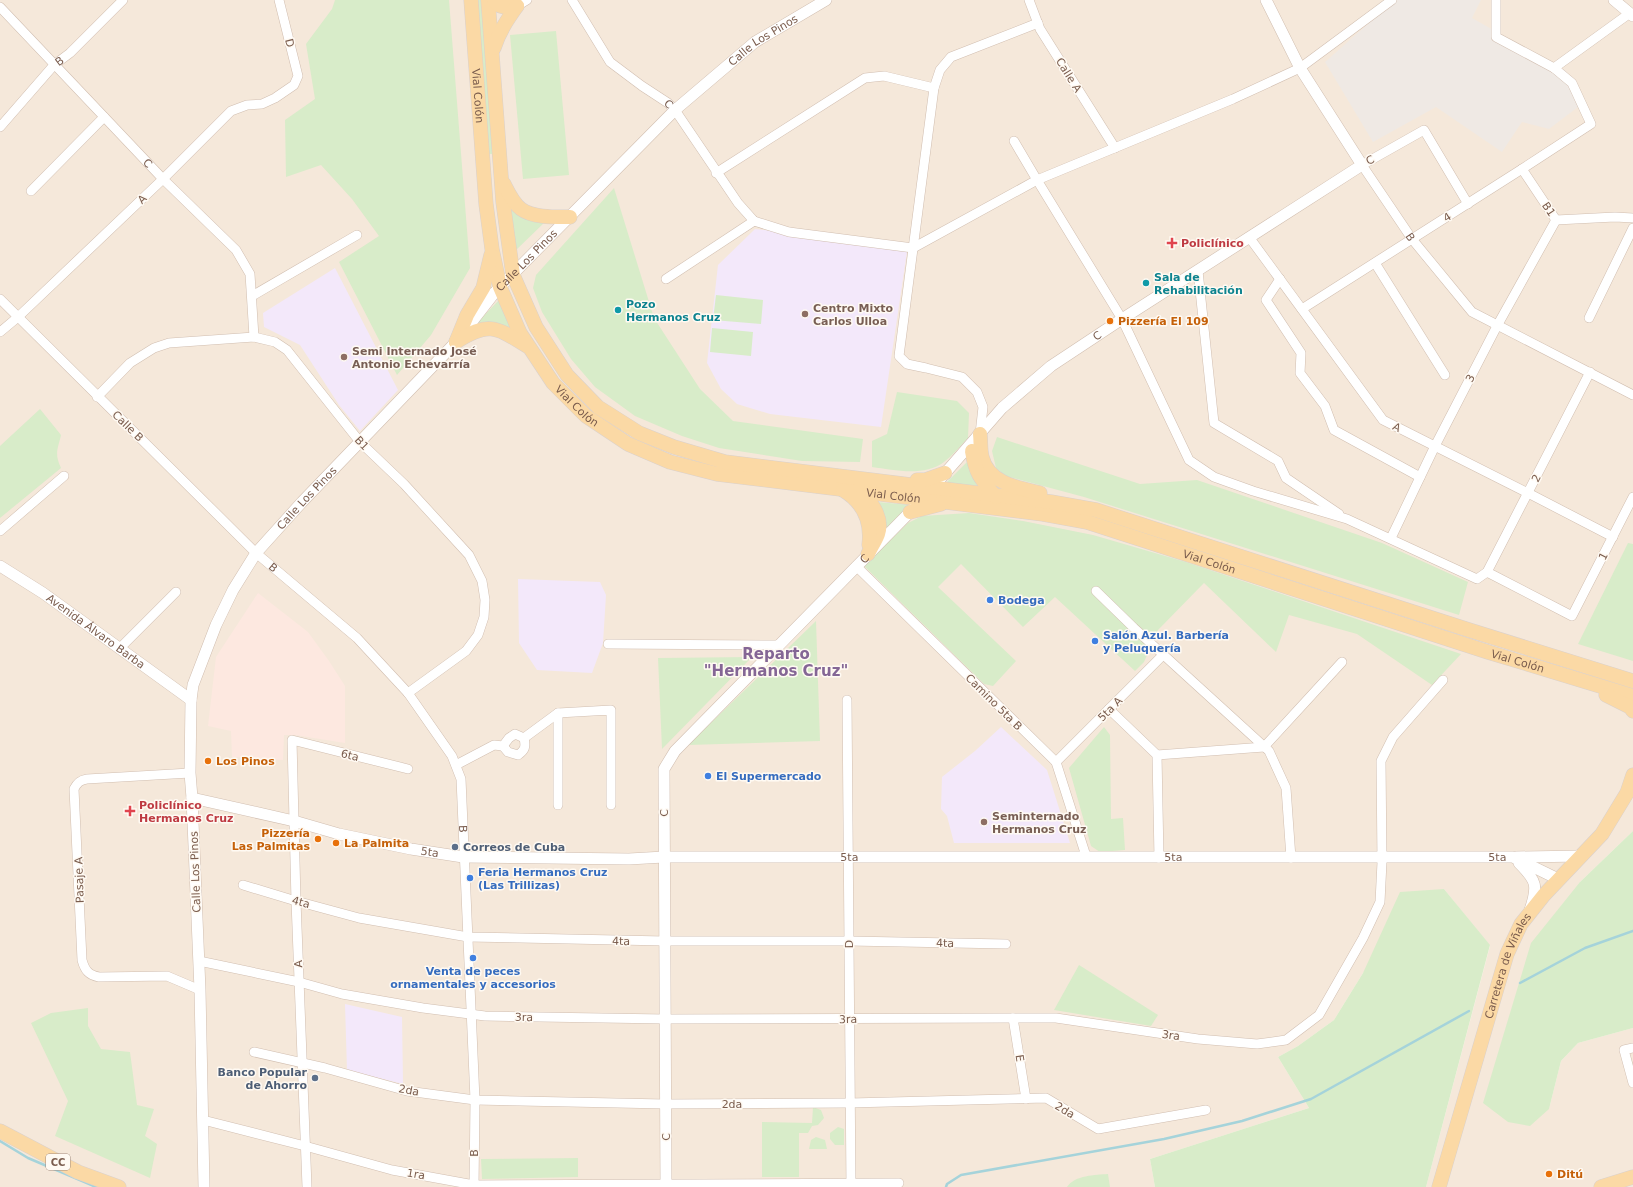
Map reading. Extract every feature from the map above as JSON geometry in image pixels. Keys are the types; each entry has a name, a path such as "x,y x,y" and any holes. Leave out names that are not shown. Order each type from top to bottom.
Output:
{"main road":[{"name":"Vial Colón","path":"471,0 486,204 492,249 500,287 520,333 553,383 586,416 628,444 670,462 717,474 1007,509 1087,522 1633,696"},
{"name":"Vial Colón","path":"488,0 502,180 513,275 536,327 568,376 598,407 639,433 674,447 725,462 994,494 1096,510 1633,681"},
{"path":"494,0 496,4 505,7 522,3"},
{"path":"492,55 498,36 507,19 522,3"},
{"path":"502,180 512,199 522,210 541,216 570,217"},
{"path":"456,342 467,315 483,288 492,249"},
{"path":"456,342 472,331 490,328 506,333 529,347"},
{"path":"976,440 976,471 980,479 1007,509"},
{"path":"976,440 985,467 992,475 1005,484 1070,500 1096,510"},
{"path":"885,481 925,480 945,473"},
{"path":"853,478 871,503 879,519 879,533 868,554"},
{"path":"842,490 855,498 864,510 869,528 870,539 868,554"},
{"path":"910,512 953,502"},
{"path":"1535,666 1595,690 1633,711"},
{"name":"Carretera de Viñales","path":"1439,1187 1507,954 1521,924 1558,879 1602,834 1627,793 1633,775"},
{"name":"CC","path":"0,1131 78,1172 119,1187"},
{"path":"1601,1187 1633,1177"}],"street":[{"name":"B","path":"0,127 54,65 70,54 123,0"},
{"name":"D","path":"279,0 298,76 294,85"},
{"name":"C","path":"572,0 610,62 668,103 675,110 738,204 754,221"},
{"name":"Calle Los Pinos","path":"204,1187 199,960 190,773 191,700 193,685 216,625 234,590 256,553 302,502 456,342 500,287 675,110 755,42 826,0"},
{"name":"Calle A","path":"1030,0 1040,29 1115,148"},
{"name":"B","path":"1266,0 1300,68 1362,165 1412,239 1472,312 1633,395"},
{"path":"666,279 754,221 789,232 913,248 1037,180 1232,99 1300,68 1392,0"},
{"path":"1496,0 1496,37 1554,68 1632,15 1614,0"},
{"name":"C","path":"0,7 162,179 236,250 250,274 254,337"},
{"path":"976,440 983,407 977,392 962,378 907,364 899,356 934,88 940,70 951,57 1038,23"},
{"name":"4","path":"1302,309 1522,170 1590,124 1572,83 1554,68"},
{"path":"716,172 865,78 884,76 934,88"},
{"name":"A","path":"0,332 18,317 231,111 247,105 262,104 275,98 294,85"},
{"path":"31,191 104,117"},
{"name":"C","path":"666,1185 664,769 675,751 910,512 976,440 1002,408 1051,366 1362,165 1424,130 1468,204"},
{"path":"1014,141 1122,319 1189,460 1214,477 1253,491 1347,519 1391,538"},
{"name":"B1","path":"1522,170 1556,220 1615,217 1633,218"},
{"path":"1589,318 1633,229 1615,217"},
{"name":"3","path":"1391,538 1435,446 1497,326 1556,220"},
{"path":"252,296 357,235"},
{"name":"A","path":"1249,237 1383,420 1613,537"},
{"path":"1375,262 1445,375"},
{"path":"1198,270 1214,424 1278,461 1286,478 1347,519"},
{"path":"1280,280 1266,300 1301,353 1300,373 1325,406 1334,430 1420,477"},
{"name":"Calle B","path":"0,299 97,397 256,553"},
{"name":"B1","path":"97,397 130,363 154,348 169,343 254,337 276,342 287,350 360,442 404,484 469,555 482,581 485,600 484,617 478,635 466,650 408,693"},
{"name":"2","path":"1391,538 1477,579 1487,572 1590,372"},
{"path":"0,531 64,476"},
{"name":"1","path":"1487,572 1572,616 1633,496"},
{"name":"B","path":"256,553 357,638 408,693 452,756 456,765 460,779 468,937 474,1100 474,1186"},
{"name":"Avenida Álvaro Barba","path":"0,566 42,593 191,700"},
{"name":"Camino 5ta B","path":"856,566 1056,762 1086,856 1096,857"},
{"path":"1096,591 1163,655 1269,751 1286,788 1291,858"},
{"path":"119,649 176,592"},
{"path":"608,644 779,645"},
{"name":"5ta A","path":"1056,762 1163,655"},
{"path":"1158,756 1264,747 1342,662"},
{"name":"3ra","path":"199,960 299,982 342,994 471,1015 665,1020 1056,1018 1204,1039 1257,1044 1286,1040 1320,1015 1363,938 1380,902 1382,857 1381,761 1393,737 1443,680"},
{"name":"D","path":"847,700 847,858 851,1185"},
{"path":"1109,709 1158,756 1159,858"},
{"path":"524,738 558,713 611,710 611,805"},
{"path":"558,713 558,805"},
{"path":"456,765 494,745 503,746 508,752 518,755 524,751 526,745 524,738 516,734 509,738 503,746"},
{"name":"A","path":"292,740 296,901 307,1187"},
{"name":"6ta","path":"292,740 408,769"},
{"name":"Pasaje A","path":"190,773 87,779 78,782 76,785 74,789 81,946 84,967 88,973 93,976 167,976 200,990"},
{"name":"5ta","path":"192,798 294,821 339,834 410,849 463,857 629,859 664,857 1291,858 1581,856"},
{"path":"1513,857 1532,876 1536,892 1529,914"},
{"name":"5ta","path":"1513,857 1558,879"},
{"name":"4ta","path":"243,885 359,918 468,937 665,942 849,941 1006,944"},
{"name":"E","path":"1013,1018 1026,1099"},
{"path":"1633,1048 1624,1050 1633,1083"},
{"name":"2da","path":"254,1052 302,1062 407,1091 474,1100 665,1104 850,1103 1046,1098 1098,1129 1206,1110"},
{"name":"1ra","path":"203,1120 392,1170 474,1186 851,1185 899,1183"}],"shaded area":[{"path":"0,0 1633,0 1633,831 1580,882 1549,1109 1561,1061 1578,1043 1633,1028 1633,1187 1426,1187 1490,946 1444,889 1363,973 1334,1020 1298,1046 1278,1057 1309,1108 1150,1159 1155,1187 0,1187"},
{"path":"1395,0 1481,0 1472,18 1566,71 1578,107 1549,129 1522,122 1502,152 1436,107 1373,142 1325,62"},
{"name":"Centro Mixto Carlos Ulloa","path":"755,229 908,245 881,427 770,414 737,404 721,389 707,363 718,265"},
{"name":"Semi Internado José Antonio Echevarría","path":"335,268 398,390 360,431 339,405 300,345 264,327 263,313"},
{"path":"518,579 600,582 606,595 603,643 592,673 537,670 519,643"},
{"path":"258,593 308,632 345,686 345,743 295,735 284,735 283,760 232,757 231,731 208,726 216,657"},
{"path":"1001,727 1047,770 1070,843 954,843 947,816 941,809 942,777 975,751"},
{"path":"345,1004 402,1017 403,1084 347,1070"}],"green space":[{"path":"335,0 449,0 470,268 431,335 397,375 339,262 379,236 352,199 321,165 286,177 285,120 315,99 306,44 332,9"},
{"path":"477,0 483,0 494,154 488,154"},
{"path":"556,31 569,175 523,179 510,35"},
{"path":"614,188 654,318 700,389 733,421 863,439 860,462 802,461 719,448 682,436 635,416 595,387 571,359 542,312 533,288 536,275"},
{"path":"508,204 546,221 514,252"},
{"path":"716,295 763,300 761,324 713,320"},
{"path":"499,300 510,328 491,323 473,327"},
{"path":"712,328 753,332 751,356 710,352"},
{"path":"897,392 957,401 969,413 968,438 944,462 927,470 899,471 872,467 872,441 887,434"},
{"path":"40,409 61,435 57,455 61,468 0,518 0,446"},
{"path":"997,437 1140,484 1197,480 1382,543 1468,582 1459,615 1084,497 1006,476 996,468 992,451"},
{"path":"967,462 977,486 945,484"},
{"path":"877,502 911,505 885,532"},
{"path":"969,513 1023,521 1093,535 1186,562 1461,654 1432,685 1357,634 1289,615 1276,652 1204,583 1158,630 1144,662 1135,671 1055,597 1023,627 961,564 938,587 1016,661 993,686 984,684 864,566 908,523 922,516"},
{"path":"1628,543 1633,544 1633,661 1578,644"},
{"path":"816,621 820,741 688,745"},
{"path":"752,657 662,749 658,658"},
{"path":"1104,727 1110,735 1111,819 1123,818 1125,850 1100,852 1091,846 1069,768"},
{"path":"1633,831 1633,1028 1578,1043 1561,1061 1549,1109 1530,1126 1508,1122 1483,1103 1531,943 1580,882"},
{"path":"1444,889 1490,945 1426,1187 1155,1187 1150,1159 1309,1108 1278,1057 1298,1046 1334,1020 1363,973 1400,892"},
{"path":"1079,965 1158,1015 1151,1026 1054,1010"},
{"path":"88,1008 88,1026 101,1049 130,1052 137,1105 154,1109 145,1136 157,1144 150,1178 55,1136 68,1101 31,1023 51,1013"},
{"path":"813,1107 821,1110 824,1118 818,1125 812,1126 808,1133 799,1133 799,1177 762,1177 762,1122 812,1123"},
{"path":"838,1127 844,1129 844,1145 835,1145 830,1139 830,1133"},
{"path":"816,1137 825,1140 827,1149 809,1149 811,1140"},
{"path":"578,1158 578,1177 482,1179 481,1159"},
{"path":"1108,1174 1110,1187 1067,1187 1075,1180 1080,1178 1091,1175"}],"waterway":[{"path":"1520,983 1585,948 1633,931"},
{"path":"946,1187 947,1184 961,1175 1164,1139 1242,1121 1311,1099 1469,1011"},
{"path":"0,1141 28,1158 96,1187"}],"place":[{"name":"Policlínico","path":"1172,243"},
{"name":"Sala de Rehabilitación","path":"1146,283"},
{"name":"Pozo Hermanos Cruz","path":"618,310"},
{"name":"Centro Mixto Carlos Ulloa","path":"805,314"},
{"name":"Pizzería El 109","path":"1110,321"},
{"name":"Semi Internado José Antonio Echevarría","path":"344,357"},
{"name":"Bodega","path":"990,600"},
{"name":"Salón Azul. Barbería y Peluquería","path":"1095,641"},
{"name":"Los Pinos","path":"208,761"},
{"name":"El Supermercado","path":"708,776"},
{"name":"Policlínico Hermanos Cruz","path":"130,811"},
{"name":"Seminternado Hermanos Cruz","path":"984,822"},
{"name":"Pizzería Las Palmitas","path":"318,839"},
{"name":"La Palmita","path":"336,843"},
{"name":"Correos de Cuba","path":"455,847"},
{"name":"Feria Hermanos Cruz (Las Trillizas)","path":"470,878"},
{"name":"Venta de peces ornamentales y accesorios","path":"473,958"},
{"name":"Banco Popular de Ahorro","path":"315,1078"},
{"name":"Ditú","path":"1549,1174"}],"district":[{"name":"Reparto \"Hermanos Cruz\"","path":"776,662"}]}
